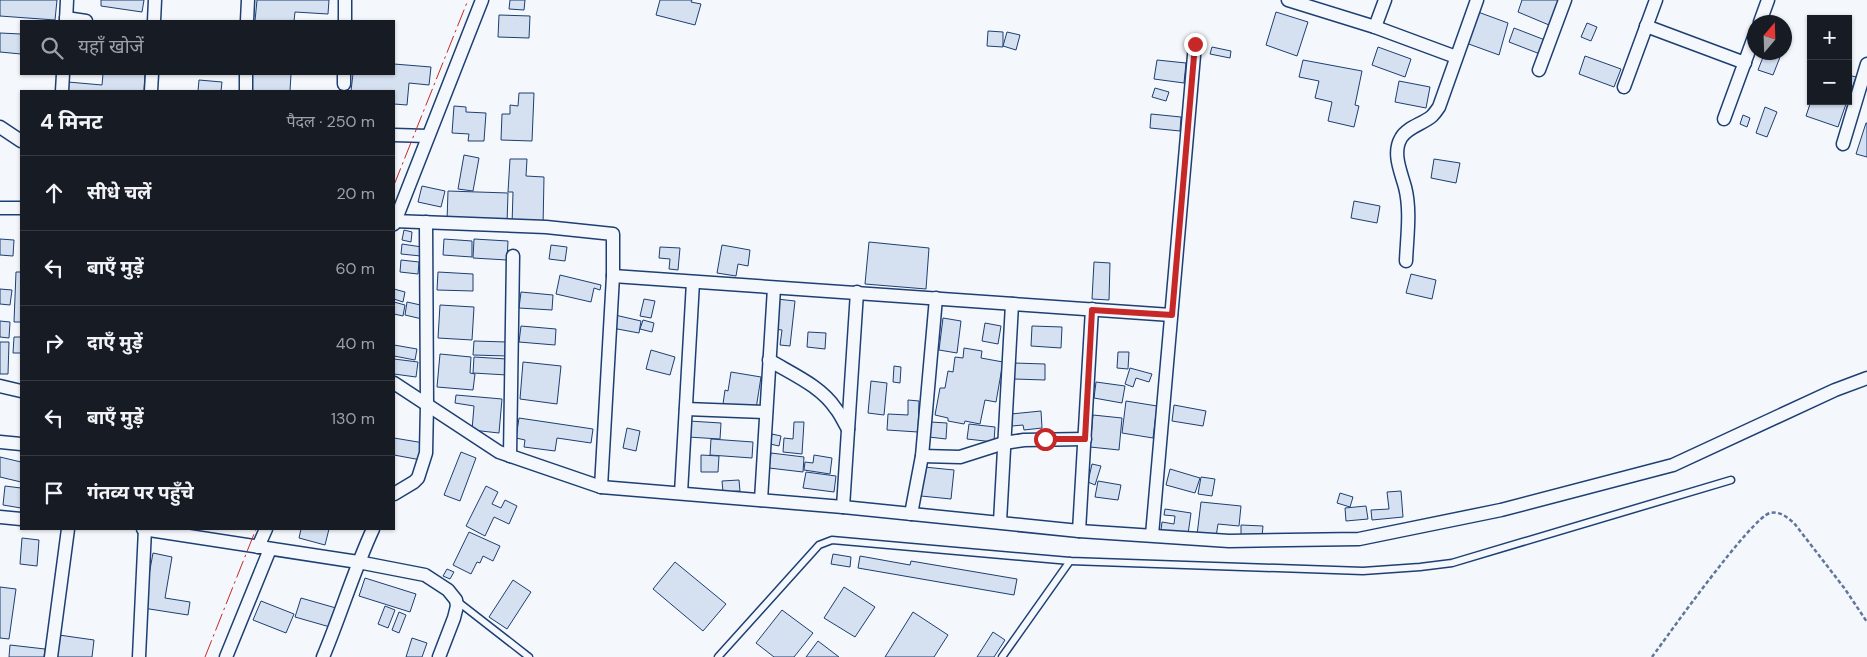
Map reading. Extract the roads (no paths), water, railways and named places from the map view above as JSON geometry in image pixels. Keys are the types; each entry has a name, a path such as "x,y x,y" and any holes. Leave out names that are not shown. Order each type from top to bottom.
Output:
{"street":[{"path":"66,20 67,0"},
{"path":"154,20 155,0"},
{"path":"248,0 248,20"},
{"path":"345,0 345,20"},
{"path":"395,219 482,0"},
{"path":"1288,0 1375,27 1456,57"},
{"path":"1375,27 1385,0"},
{"path":"1406,261 1406,190 1398,159 1398,146 1402,136 1433,115 1439,107 1477,0"},
{"path":"1539,70 1565,0"},
{"path":"1624,86 1656,0"},
{"path":"1763,15 1768,0"},
{"path":"1646,26 1745,63"},
{"path":"1152,535 1195,44"},
{"path":"1724,119 1747,57"},
{"path":"1843,144 1867,64"},
{"path":"62,90 63,75"},
{"path":"151,90 152,75"},
{"path":"246,75 246,90"},
{"path":"0,127 20,140"},
{"path":"395,135 428,136"},
{"path":"0,208 20,208"},
{"path":"395,222 546,227 613,234 613,276 601,487"},
{"path":"395,493 414,482 422,469 426,452 426,222"},
{"path":"510,456 513,256"},
{"path":"613,276 1172,315"},
{"path":"681,493 693,282"},
{"path":"761,500 774,288"},
{"path":"844,507 857,292"},
{"path":"911,514 922,456 936,298"},
{"path":"1000,522 1012,304"},
{"path":"1079,531 1092,310"},
{"path":"769,360 825,396 836,408 848,429"},
{"path":"395,384 499,452 601,487 844,507 1079,531 1229,540 1359,539 1501,510 1673,465 1835,390 1867,378"},
{"path":"0,386 20,391"},
{"path":"686,409 766,412"},
{"path":"922,456 960,457 1004,443 1031,440 1085,439"},
{"path":"0,442 20,444"},
{"path":"0,517 20,519"},
{"path":"50,657 68,530"},
{"path":"139,657 144,530"},
{"path":"157,530 210,534 264,548 358,562 425,575 448,590 456,600 457,606 454,618 439,657"},
{"path":"226,657 264,548 266,530"},
{"path":"324,657 358,562 373,530"}],"lane":[{"path":"718,657 825,541 842,540 1070,561 1363,571 1452,563 1731,480"},
{"path":"1002,657 1070,561"},
{"path":"456,600 529,657"}]}
